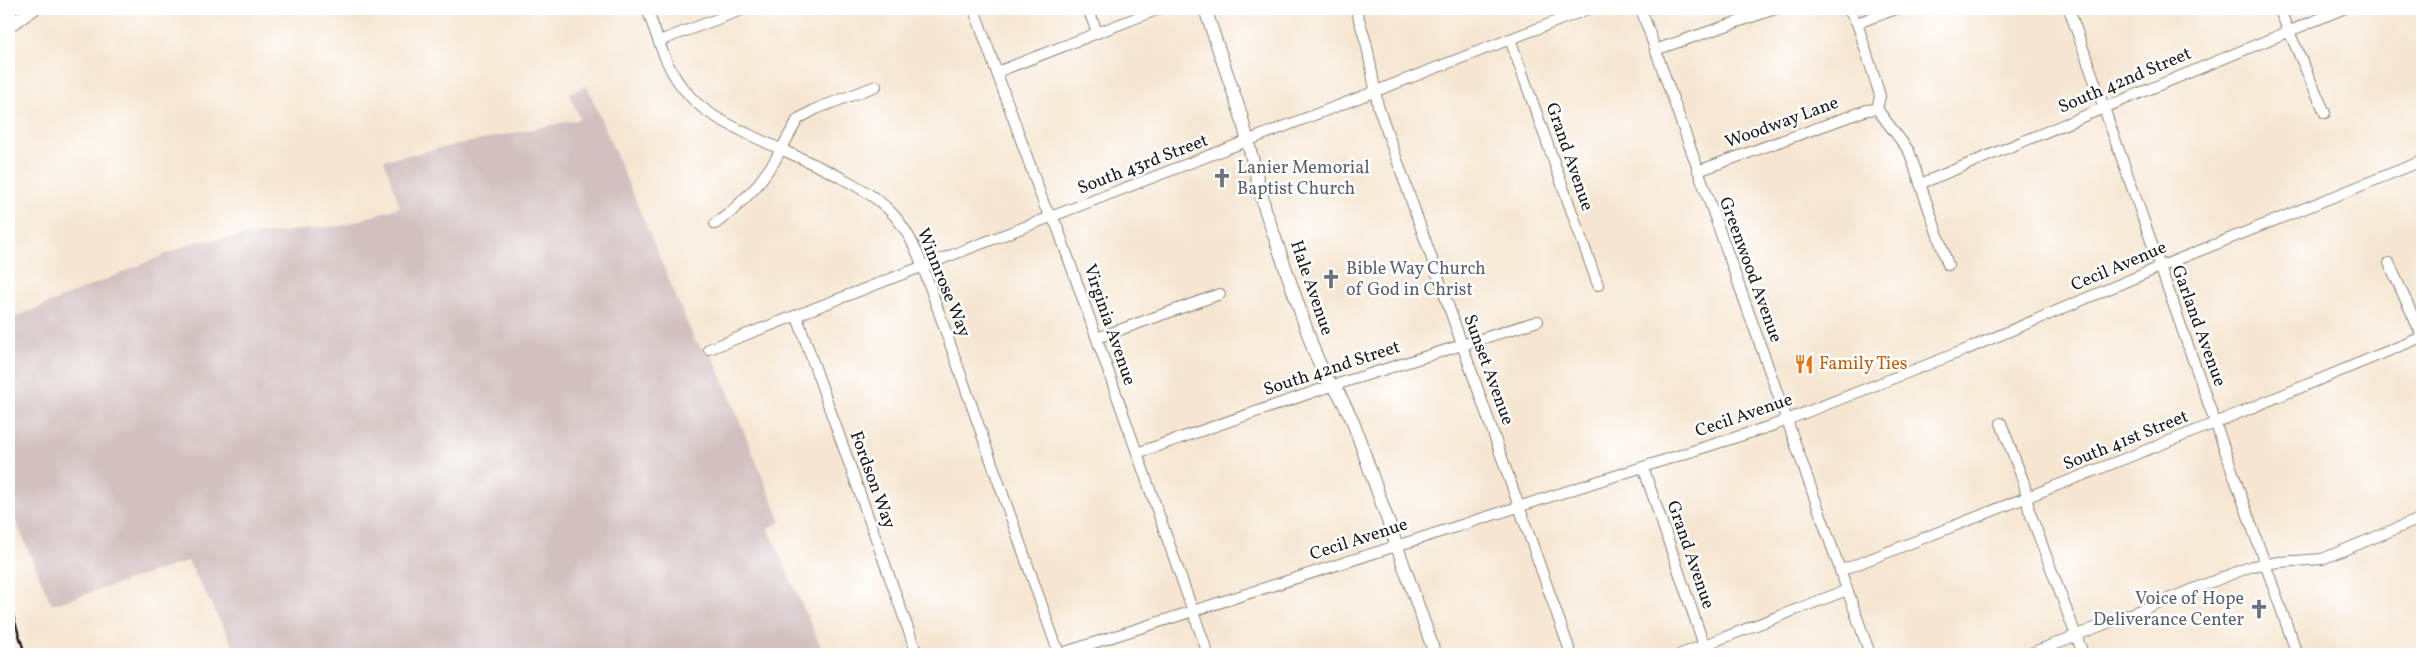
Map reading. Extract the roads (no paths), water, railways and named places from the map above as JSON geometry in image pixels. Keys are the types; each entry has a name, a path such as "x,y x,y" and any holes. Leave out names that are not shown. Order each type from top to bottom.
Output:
{"street":[{"path":"9,26 34,9"},
{"name":"Winnrose Way","path":"647,9 672,72 680,86 698,104 727,123 852,184 882,204 902,225 923,267 1059,654"},
{"path":"659,42 744,9"},
{"name":"Virginia Avenue","path":"974,9 1045,207 1057,226 1208,654"},
{"path":"1088,9 1097,32"},
{"path":"997,72 1159,9"},
{"name":"Hale Avenue","path":"1205,9 1231,82 1265,209 1319,364 1339,394 1352,419 1435,654"},
{"name":"Sunset Avenue","path":"1356,9 1367,46 1378,106 1571,654"},
{"name":"South 43rd Street","path":"709,349 797,317 1588,9"},
{"name":"Greenwood Avenue","path":"1641,9 1870,654"},
{"path":"1655,50 1774,9"},
{"path":"1848,9 1856,23 1880,96 1877,109 1906,146 1948,265"},
{"path":"1856,23 1896,9"},
{"name":"Garland Avenue","path":"2069,9 2297,654"},
{"path":"2279,9 2325,114"},
{"name":"South 42nd Street","path":"1920,184 2342,9"},
{"name":"Grand Avenue","path":"1510,39 1598,286"},
{"path":"714,224 731,212 756,187 794,124 806,113 876,86"},
{"name":"Woodway Lane","path":"1698,171 1867,110 1877,109"},
{"name":"Cecil Avenue","path":"1059,654 1786,420 1966,350 2160,267 2422,161"},
{"path":"2389,263 2422,337"},
{"path":"1097,338 1220,294"},
{"name":"Fordson Way","path":"797,317 917,654"},
{"name":"South 42nd Street","path":"1137,453 1332,386 1538,320"},
{"name":"South 41st Street","path":"1840,571 2216,423 2422,337"},
{"path":"2001,423 2024,483 2026,498 2082,654"},
{"name":"Grand Avenue","path":"1643,467 1706,650"},
{"path":"2029,654 2243,570 2266,564 2322,559 2422,518"},
{"path":"1681,654 1706,650 1847,590"}],"railway":[{"path":"9,603 25,654"},
{"path":"9,643 13,654"}],"place":[{"name":"Lanier Memorial Baptist Church","path":"1222,178"},
{"name":"Bible Way Church of God in Christ","path":"1331,279"},
{"name":"Family Ties","path":"1804,364"},
{"name":"Voice of Hope Deliverance Center","path":"2259,609"}]}
